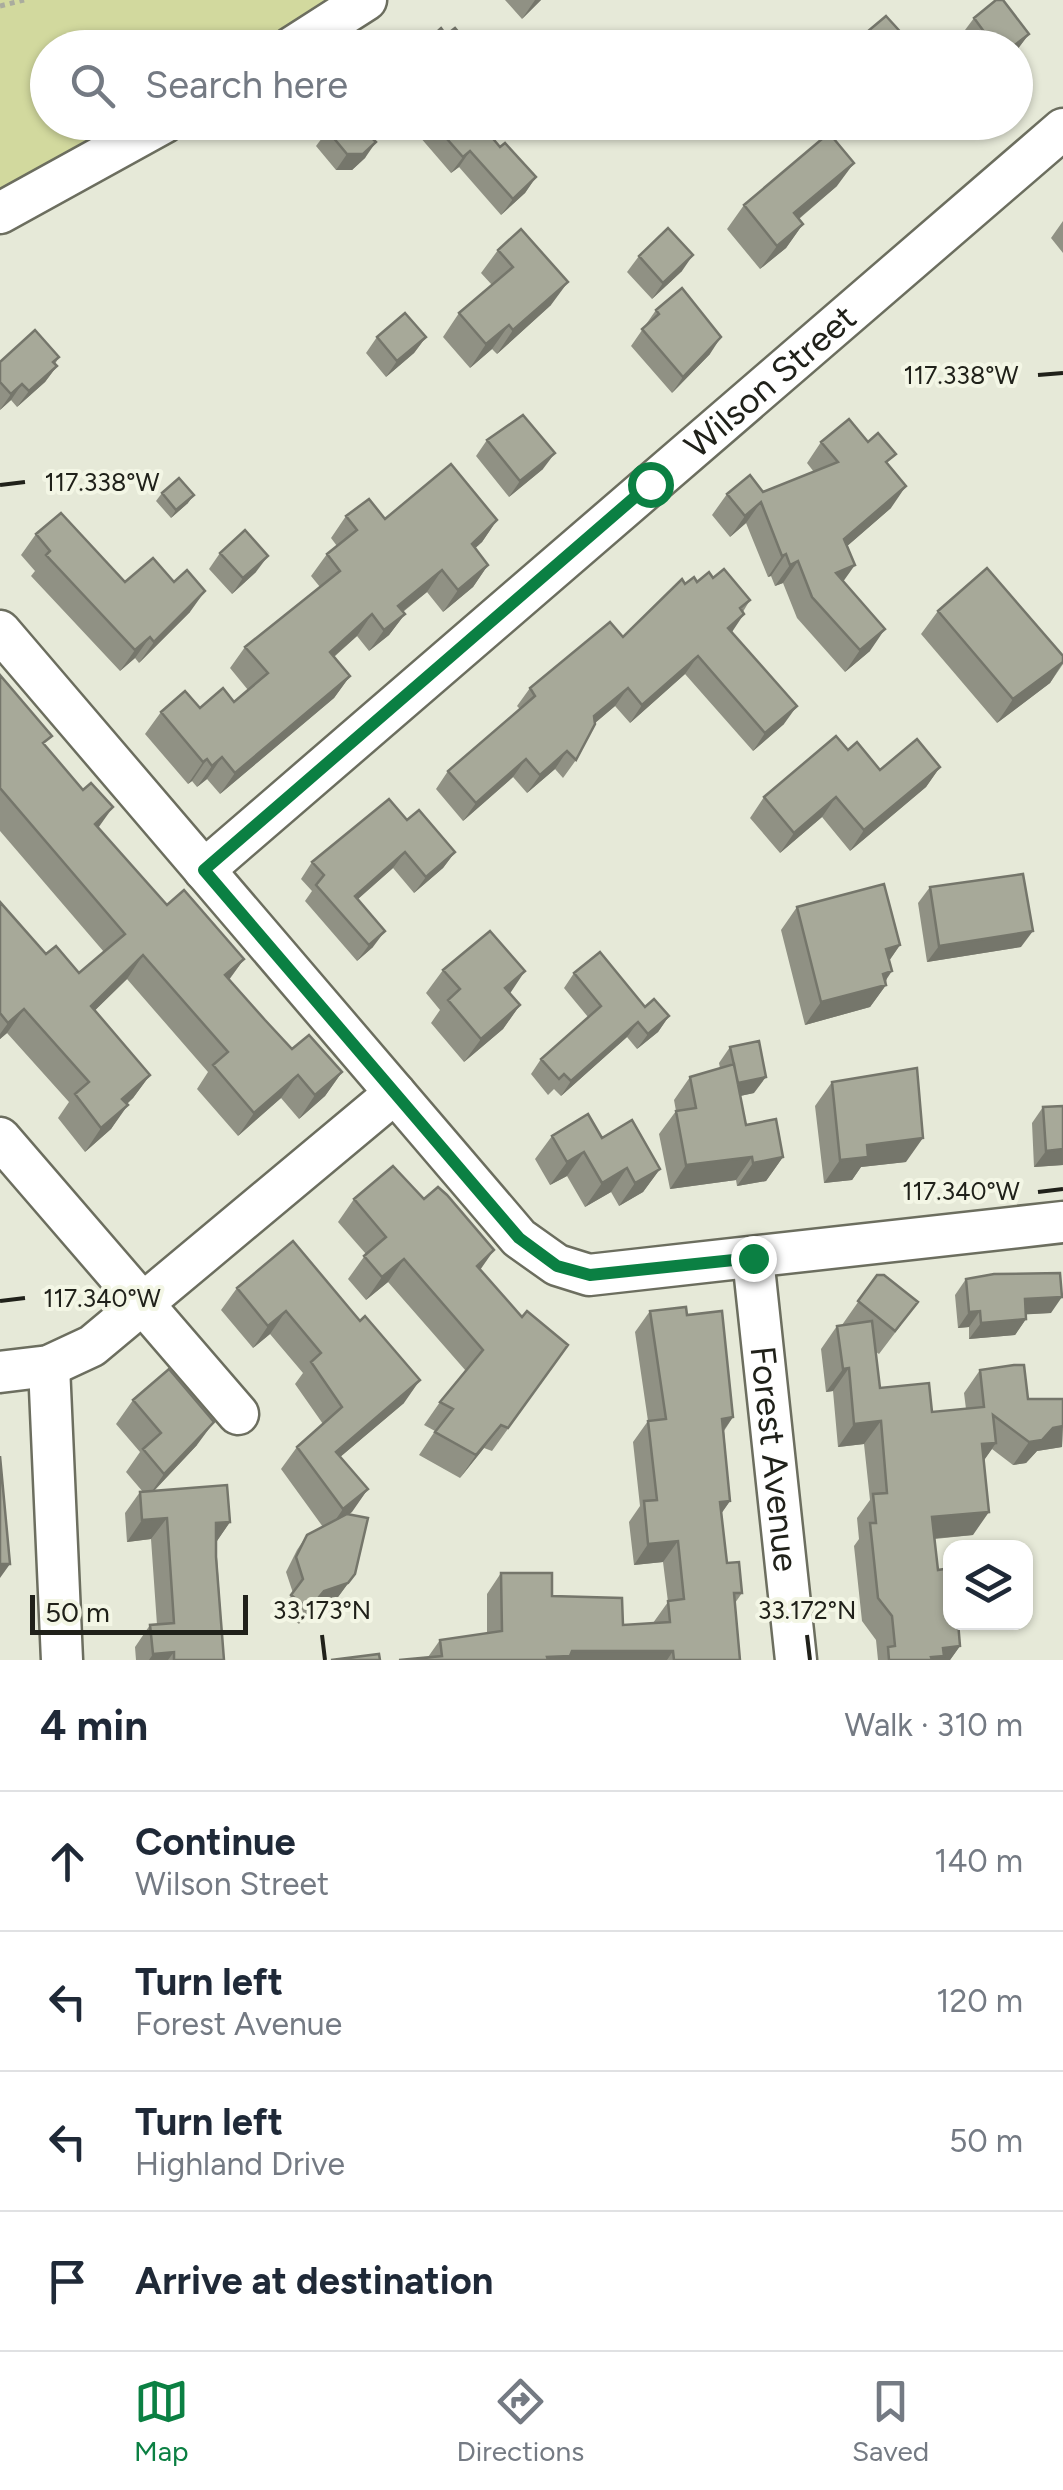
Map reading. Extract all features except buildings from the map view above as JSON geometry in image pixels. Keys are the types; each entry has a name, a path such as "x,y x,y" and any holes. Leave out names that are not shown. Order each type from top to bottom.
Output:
{"street":[{"path":"319,30 366,0"},
{"name":"Wilson Street","path":"204,870 1063,129"},
{"path":"0,213 132,140"},
{"path":"0,631 519,1238 557,1266 590,1275 1063,1222"},
{"path":"0,1372 49,1366 92,1346 395,1093"},
{"path":"0,1138 238,1414"},
{"name":"Forest Avenue","path":"753,1258 796,1660"},
{"path":"49,1366 62,1660"}],"path":[{"path":"0,6 24,0"}],"green space":[{"path":"0,0 331,0 286,30 30,30 30,140 99,140 0,196"}],"route":[{"path":"650,484 204,870 519,1238 557,1266 590,1275 753,1258"}]}
